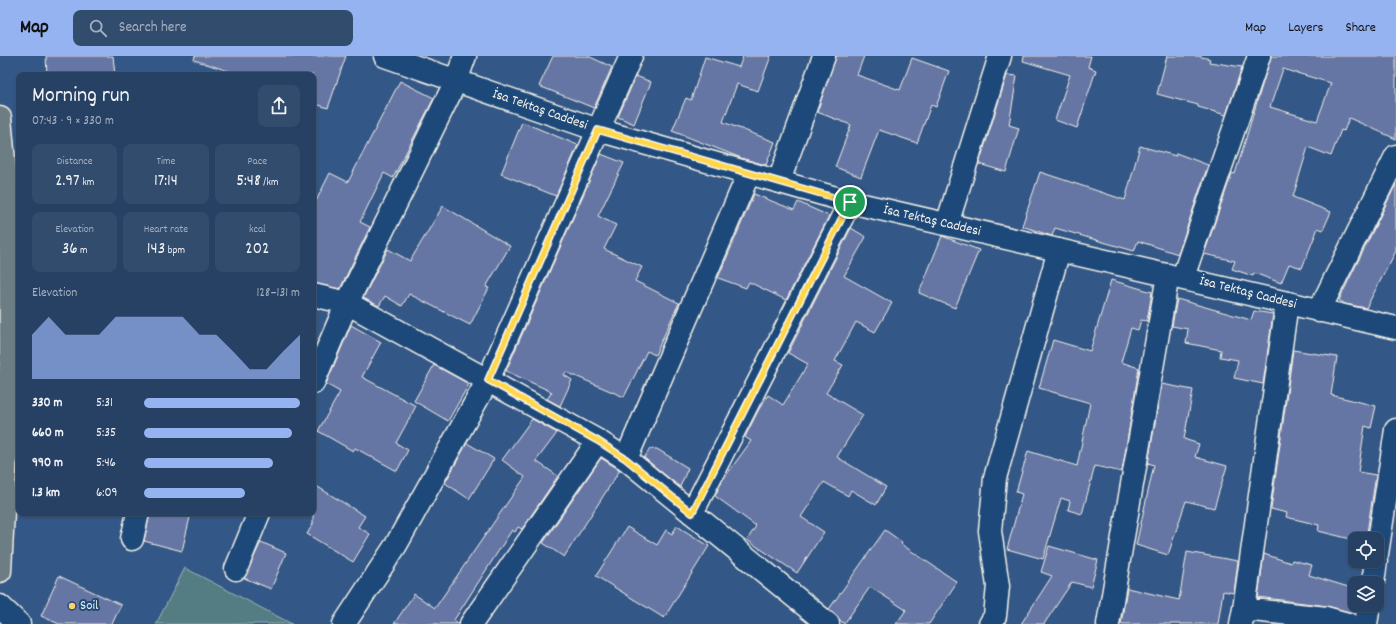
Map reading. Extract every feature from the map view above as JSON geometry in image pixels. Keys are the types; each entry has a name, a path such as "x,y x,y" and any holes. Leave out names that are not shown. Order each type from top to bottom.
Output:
{"highway":[{"path":"0,118 15,225 11,354 0,571"}],"street":[{"name":"İsa Tektaş Caddesi","path":"384,56 598,130 850,202 1396,328"},
{"path":"316,376 347,303 456,81 465,56"},
{"path":"344,624 396,545 488,380 631,56"},
{"path":"779,182 824,56"},
{"path":"947,224 1000,56"},
{"path":"1108,624 1176,276 1259,56"},
{"path":"1319,311 1396,156"},
{"path":"626,459 749,173"},
{"path":"692,513 850,202"},
{"path":"990,624 995,616 998,586 990,531 995,478 1059,250"},
{"path":"316,296 347,303 598,441 626,459 828,624"},
{"path":"1287,302 1243,616 1326,618 1348,624"},
{"path":"1380,532 1396,430"},
{"path":"471,624 598,441"},
{"path":"132,539 137,516"},
{"path":"236,569 258,516"},
{"path":"0,606 19,624"},
{"path":"1366,624 1368,612"}],"green space":[{"path":"185,568 292,624 156,624"}],"building":[{"path":"46,56 113,56 115,72 47,72"},
{"path":"195,56 346,56 328,108 316,104 316,72 232,72 194,60"},
{"path":"553,56 588,56 612,67 594,108 539,86"},
{"path":"743,56 771,56 758,91 737,84 723,122 775,142 766,165 744,159 672,131 686,98 691,100 705,57 739,67"},
{"path":"836,56 864,56 857,75 900,90 912,58 949,71 936,107 931,105 917,143 879,130 861,177 835,167 851,125 817,112"},
{"path":"1024,56 1091,56 1088,67 1096,70 1077,128 1055,120 1070,75 1023,61"},
{"path":"1167,56 1198,56 1210,59 1209,62 1242,67 1226,115 1198,107 1198,105 1157,94"},
{"path":"1271,56 1396,56 1396,139 1349,118 1344,131 1341,130 1331,156 1308,147 1293,197 1331,212 1323,230 1318,228 1302,268 1289,264 1281,283 1254,273 1253,276 1232,269 1235,261 1204,254 1232,173 1235,174","holes":["1283,69 1331,83 1317,121 1270,107"]},
{"path":"1007,75 1017,76 1009,125 1019,128 1006,172 979,164"},
{"path":"636,76 651,82 634,124 618,117"},
{"path":"400,81 434,98 393,178 384,173 360,222 370,227 340,289 316,284 316,201 330,173 348,182"},
{"path":"522,122 578,145 556,196 501,174"},
{"path":"1140,146 1176,156 1176,153 1208,165 1178,254 1138,241 1134,251 1055,228 1052,236 1022,226 1040,172 1125,200"},
{"path":"601,154 624,163 598,216 616,225 604,249 642,267 635,281 679,303 655,355 647,351 624,397 566,372 564,375 572,380 560,406 547,399 552,392 506,371"},
{"path":"1396,184 1396,251 1366,308 1345,304 1339,300"},
{"path":"754,194 794,210 798,202 829,216 786,300 749,282 746,288 718,278"},
{"path":"443,206 510,246 486,287 489,288 470,325 409,294 402,306 385,296 379,306 363,298 388,249 410,261"},
{"path":"851,228 866,237 844,276 892,303 875,332 856,322 835,361 843,365 826,393 863,415 837,457 886,487 876,505 851,490 848,496 824,482 801,517 824,532 797,573 747,540 756,526 715,496 722,481 751,441 745,437 768,395 783,405 808,364 788,353"},
{"path":"942,236 979,250 955,308 919,293"},
{"path":"1111,280 1152,292 1147,321 1141,320 1138,330 1131,328 1121,362 1139,368 1122,472 1095,466 1082,514 1068,510 1070,501 1061,498 1043,559 1007,549 1022,494 1016,492 1028,451 1077,466 1090,403 1039,388 1053,340 1090,351"},
{"path":"1177,299 1251,320 1254,311 1273,314 1263,384 1234,378 1238,360 1220,357 1221,350 1186,343 1188,329 1172,326"},
{"path":"351,325 381,342 362,377 416,406 396,443 408,450 397,471 355,448 353,451 318,431 340,392 326,384"},
{"path":"1293,350 1337,357 1331,395 1376,406 1371,428 1365,426 1358,472 1376,475 1367,532 1348,532 1348,538 1318,531 1319,525 1286,517 1287,513 1271,509"},
{"path":"434,365 469,384 448,421 414,401"},
{"path":"1162,384 1193,390 1184,439 1199,444 1195,457 1227,466 1214,508 1186,501 1168,555 1136,545 1154,465 1148,463"},
{"path":"532,419 557,433 536,461 558,476 522,529 518,527 515,532 512,530 454,620 459,624 394,624 414,594 435,608 525,477 502,460"},
{"path":"467,443 494,459 469,499 445,483"},
{"path":"650,449 657,449 688,468 680,487 644,458"},
{"path":"601,458 620,470 564,557 543,543"},
{"path":"316,486 365,516 358,527 370,534 353,562 307,534 313,524 313,516 316,516"},
{"path":"149,516 190,516 182,551 144,541"},
{"path":"677,526 709,546 664,618 596,576 627,527 657,545 666,530 672,534"},
{"path":"885,530 902,542 901,544 957,582 929,624 896,624 906,610 870,587 844,624 829,609"},
{"path":"261,542 286,553 271,589 244,578"},
{"path":"1049,546 1098,560 1091,587 1072,582 1044,624 1021,624 1052,576 1041,572"},
{"path":"1187,552 1238,561 1234,593 1223,591 1218,624 1121,624 1127,588 1179,600"},
{"path":"1264,554 1291,563 1292,560 1312,565 1309,575 1348,587 1348,612 1327,606 1258,597"},
{"path":"59,576 121,605 112,624 59,624 41,616"}],"place":[{"name":"Soil","path":"72,606"}],"route":[{"path":"598,130 850,202 692,513 626,459 598,441 488,380 598,130"}]}
